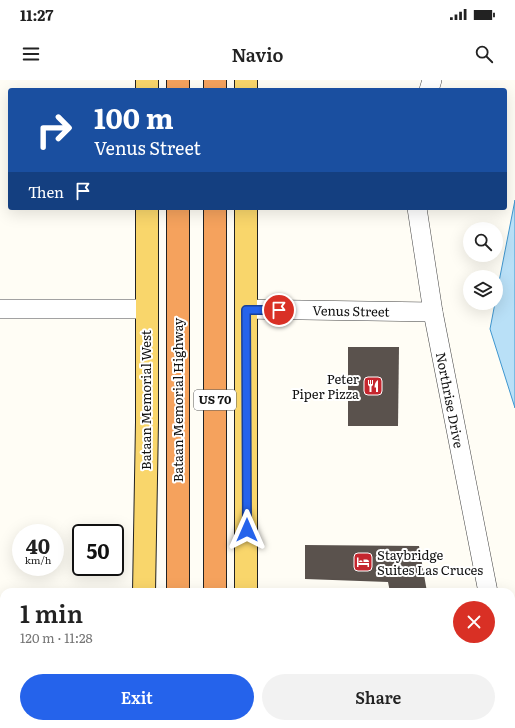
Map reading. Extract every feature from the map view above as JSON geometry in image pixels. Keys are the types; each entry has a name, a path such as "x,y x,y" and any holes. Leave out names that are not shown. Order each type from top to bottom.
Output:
{"highway":[{"name":"Bataan Memorial Highway","path":"178,210 178,588"},
{"name":"US 70","path":"214,210 215,588"}],"main road":[{"name":"Bataan Memorial West","path":"144,588 147,422 147,210"},
{"path":"246,210 246,588"}],"street":[{"name":"Northrise Drive","path":"417,210 433,312 487,588"},
{"path":"0,309 147,310"},
{"name":"Venus Street","path":"246,310 433,312"}],"water":[{"path":"515,200 515,408 490,329 494,310 503,310 503,270 501,270"}],"building":[{"name":"Peter Piper Pizza","path":"348,347 399,347 398,426 348,426"},
{"name":"Staybridge Suites Las Cruces","path":"305,545 419,546 426,588 389,588 388,582 305,579"}],"place":[{"name":"Peter Piper Pizza","path":"373,386"},
{"name":"Staybridge Suites Las Cruces","path":"363,562"}],"route":[{"path":"247,530 246,310 279,310"}]}
